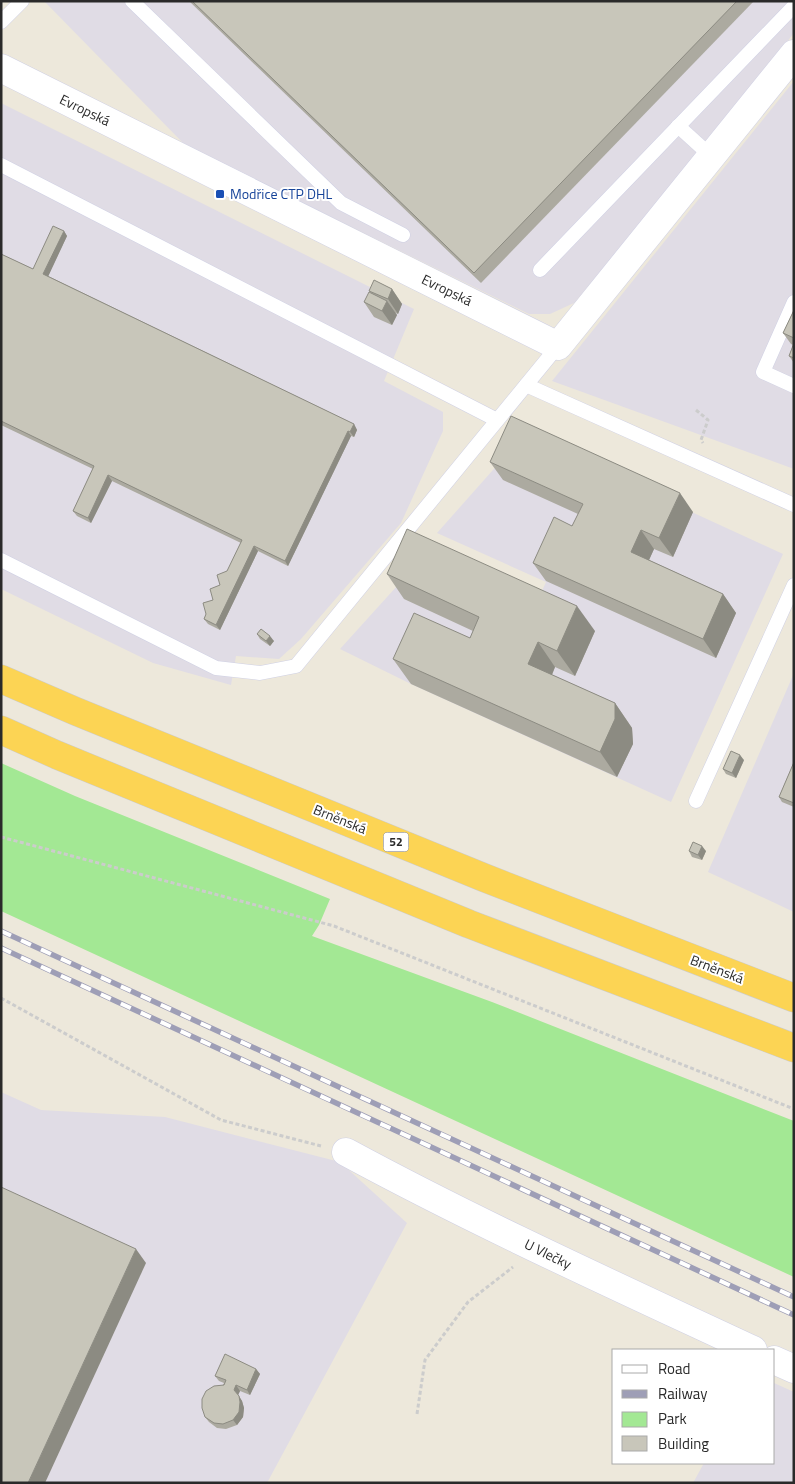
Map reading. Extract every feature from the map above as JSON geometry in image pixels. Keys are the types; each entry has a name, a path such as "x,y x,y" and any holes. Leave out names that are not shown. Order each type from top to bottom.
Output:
{"highway":[{"name":"Brněnská","path":"1,679 84,715 484,878 794,998"},
{"path":"1,730 57,755 469,924 794,1048"}],"street":[{"path":"558,346 794,54"},
{"name":"Evropská","path":"1,68 558,346"},
{"name":"U Vlečky","path":"346,1152 426,1195 751,1349"},
{"path":"775,1360 794,1369"}],"lane":[{"path":"1,22 22,1"},
{"path":"132,1 340,203 403,236"},
{"path":"540,270 794,6"},
{"path":"678,126 711,156"},
{"path":"1,165 498,420"},
{"path":"794,302 763,372 794,386"},
{"path":"1,560 216,668 260,673 296,666 558,346"},
{"path":"526,385 794,505"},
{"path":"696,801 794,585"}],"path":[{"path":"1,837 334,926 794,1109"},
{"path":"1,998 221,1120 346,1152"},
{"path":"418,1414 425,1360 468,1302 514,1266"}],"shaded area":[{"path":"44,1 794,1 794,33 703,148 574,303 550,314 529,314 185,145"},
{"path":"794,81 794,469 552,381"},
{"path":"1,103 414,309 384,381 443,412 443,431 401,523 301,639 279,659 236,656 231,685 153,663 1,589"},
{"path":"524,435 783,554 671,802 411,684 340,649 426,554 536,604 546,582 437,533"},
{"path":"794,673 794,912 708,872"},
{"path":"1,1092 41,1110 165,1117 340,1162 407,1223 267,1483 1,1483"},
{"path":"775,1383 794,1392 794,1483 693,1483 703,1464 775,1464"}],"green space":[{"path":"1,763 75,796 330,899 312,936 492,1002 794,1121 794,1277 1,911"}],"building":[{"path":"192,1 737,1 474,273"},
{"path":"53,226 64,231 43,274 354,424 350,432 348,431 285,561 254,546 216,625 204,619 206,614 203,603 213,600 210,589 220,585 217,575 227,571 242,540 108,475 88,518 73,511 94,466 1,421 1,254 33,269"},
{"path":"374,280 392,289 388,299 369,291"},
{"path":"369,292 387,301 382,311 364,302"},
{"path":"794,310 794,338 783,333"},
{"path":"794,343 794,358 789,356"},
{"path":"511,416 680,493 659,538 641,530 631,552 723,594 703,639 533,563 554,517 572,526 583,504 490,462"},
{"path":"407,529 577,606 557,651 538,642 528,664 615,703 615,719 600,752 393,659 414,613 470,638 479,617 387,574"},
{"path":"261,629 270,636 266,641 257,634"},
{"path":"731,751 740,755 732,773 723,769"},
{"path":"794,762 794,803 779,797"},
{"path":"693,842 702,846 698,855 689,851"},
{"path":"1,1187 136,1249 28,1483 1,1483"},
{"path":"225,1354 256,1369 247,1390 236,1385 234,1390 239,1396 239,1412 233,1420 223,1424 214,1423 205,1417 202,1399 206,1391 214,1386 224,1385 226,1380 215,1376"}],"railway":[{"path":"1,931 794,1297"},
{"path":"1,948 794,1315"}],"place":[{"name":"Modřice CTP DHL","path":"220,194"}]}
